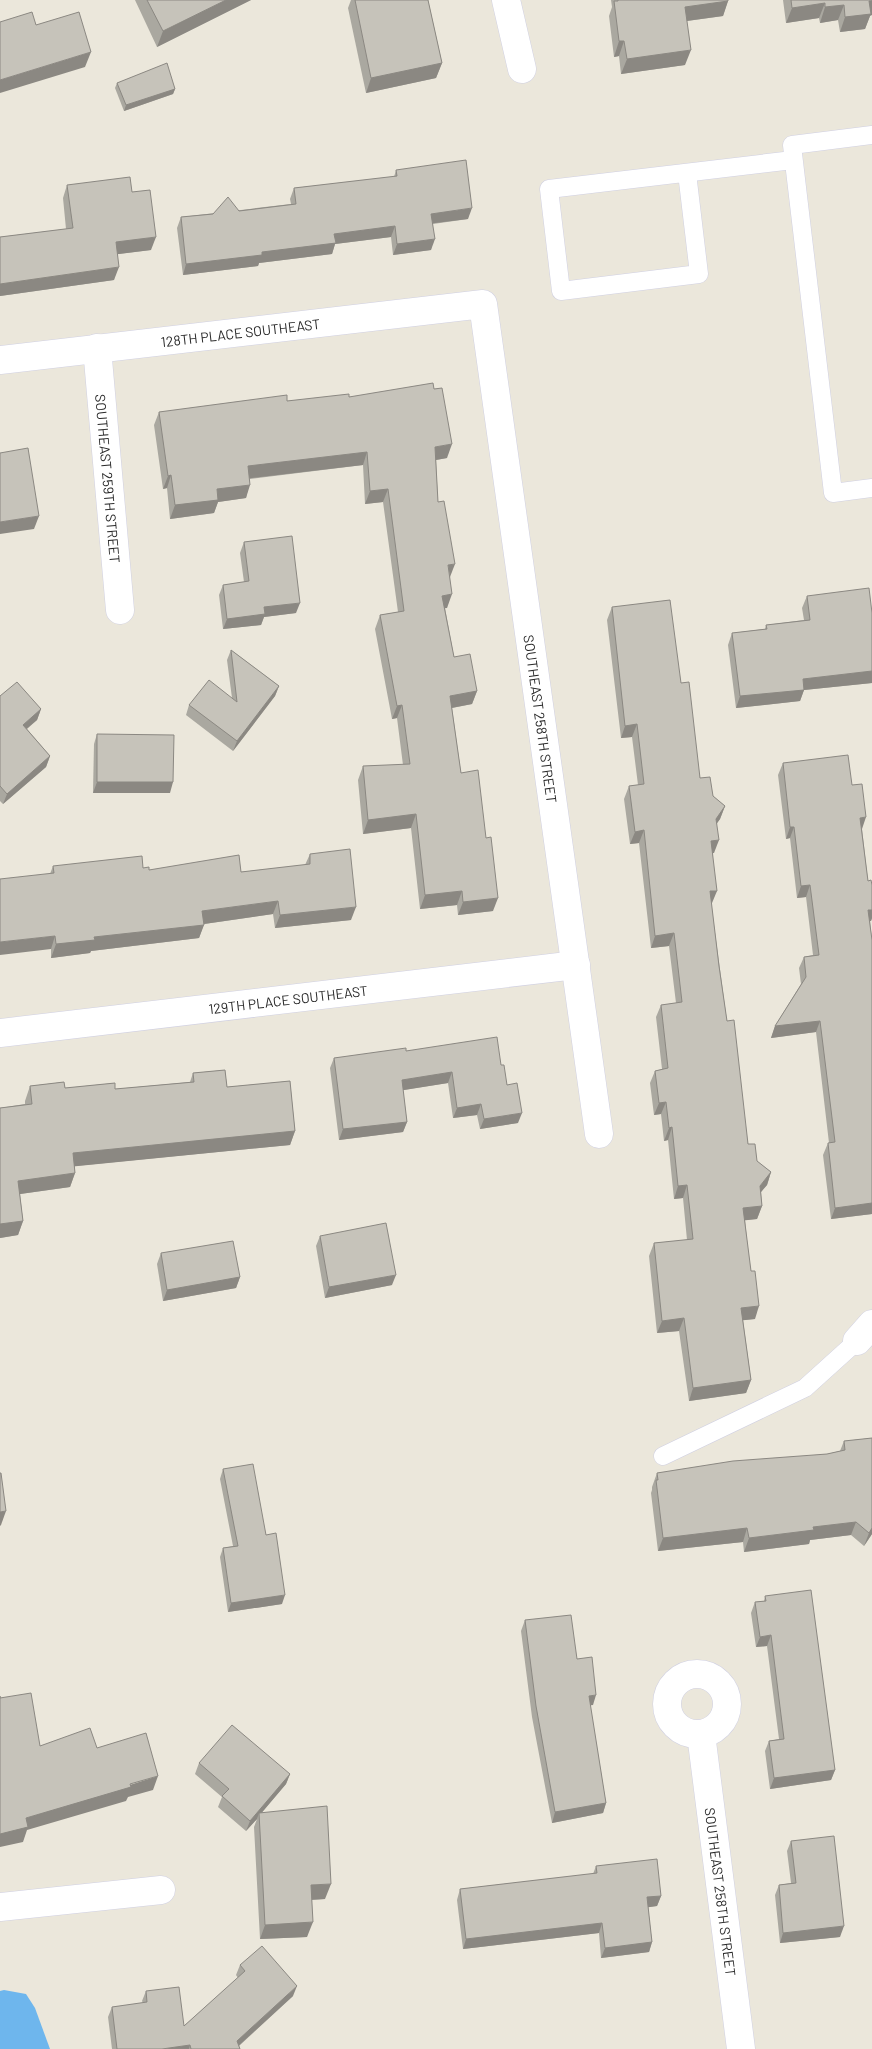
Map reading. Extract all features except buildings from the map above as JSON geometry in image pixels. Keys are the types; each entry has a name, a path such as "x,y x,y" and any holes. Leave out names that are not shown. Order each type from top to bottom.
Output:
{"street":[{"path":"506,0 522,69"},
{"name":"128TH PLACE SOUTHEAST","path":"0,360 483,304"},
{"name":"SOUTHEAST 258TH STREET","path":"483,304 599,1134"},
{"name":"SOUTHEAST 259TH STREET","path":"97,348 120,610"},
{"name":"129TH PLACE SOUTHEAST","path":"0,1032 576,965"},
{"name":"SOUTHEAST 258TH STREET","path":"701,1734 741,2049"},
{"path":"0,1906 161,1890"}],"lane":[{"path":"872,135 792,144 833,493 872,488"},
{"path":"687,173 699,274 561,291 549,189 793,160"},
{"path":"663,1456 805,1388 865,1332"}],"water":[{"path":"0,1991 26,1994 35,2008 50,2049 0,2049"}]}
